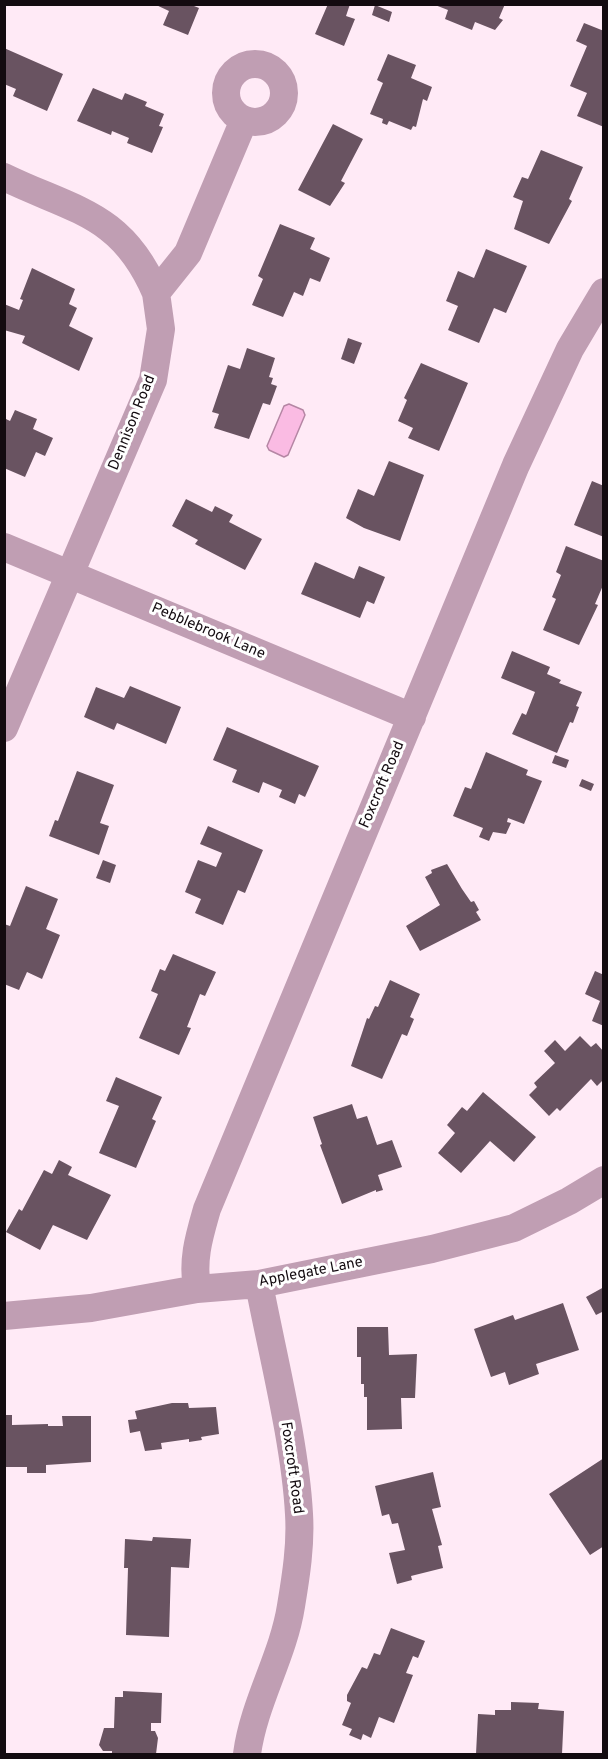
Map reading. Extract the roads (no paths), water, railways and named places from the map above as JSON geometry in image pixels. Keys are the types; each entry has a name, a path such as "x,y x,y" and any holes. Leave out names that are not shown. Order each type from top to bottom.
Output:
{"street":[{"path":"4,177 78,207 113,230 132,249 156,293 188,253 244,120"},
{"name":"Foxcroft Road","path":"197,1289 194,1269 195,1251 207,1209 516,465 570,349 603,292"},
{"name":"Dennison Road","path":"4,728 153,380 161,328 156,293"},
{"name":"Pebblebrook Lane","path":"4,547 412,717"},
{"name":"Applegate Lane","path":"4,1316 91,1308 197,1289 260,1284 432,1249 514,1228 569,1201 603,1180"},
{"name":"Foxcroft Road","path":"248,1755 256,1711 291,1609 297,1571 299,1515 291,1455 260,1284"}]}
